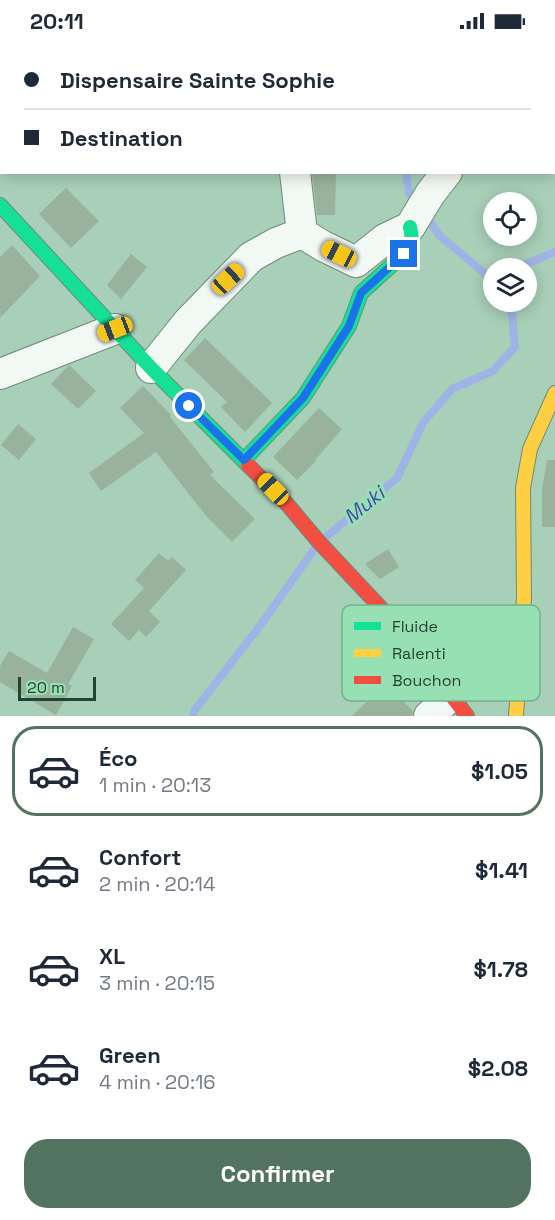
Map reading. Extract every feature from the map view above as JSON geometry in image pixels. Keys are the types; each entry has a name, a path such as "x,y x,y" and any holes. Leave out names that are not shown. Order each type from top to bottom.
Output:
{"street":[{"path":"295,174 302,233"},
{"path":"356,262 385,239 410,227 445,174"},
{"path":"0,205 151,368 244,460 378,605"},
{"path":"244,460 303,398 349,326 361,293 404,254 412,239 410,227"},
{"path":"302,233 356,262"},
{"path":"151,368 188,322 251,257 276,243 302,233"},
{"path":"356,262 361,293"},
{"path":"0,374 115,329"},
{"path":"524,605 523,488 530,449 555,393"},
{"path":"516,716 517,701"},
{"path":"429,716 459,706"}],"building":[{"path":"312,174 336,174 335,215 317,215"},
{"path":"66,188 99,221 71,248 39,214"},
{"path":"12,245 40,276 0,318 0,257"},
{"path":"131,254 147,267 121,299 107,285"},
{"path":"205,338 272,403 245,432 221,407 227,402 184,360"},
{"path":"69,365 96,391 78,409 51,384"},
{"path":"143,386 171,415 170,417 214,472 210,475 255,519 232,542 207,517 156,452 101,491 89,473 144,433 120,408"},
{"path":"319,408 342,429 297,480 273,457"},
{"path":"18,424 36,439 19,460 1,445"},
{"path":"547,460 555,460 555,527 542,527 542,490"},
{"path":"388,549 399,567 380,579 365,564"},
{"path":"159,553 168,561 172,557 186,570 149,611 160,622 146,637 139,630 129,641 111,624 144,588 135,580"},
{"path":"73,627 94,639 68,684 72,686 56,715 0,682 0,666 9,651 47,673"},
{"path":"367,701 403,701 413,711 412,716 352,716"}],"waterway":[{"name":"Muki","path":"406,174 409,193 417,204"},
{"name":"Muki","path":"426,216 440,236 483,272"},
{"path":"537,260 555,252"},
{"name":"Muki","path":"326,537 397,478 423,423 452,389 493,371 515,347 511,312"},
{"name":"Muki","path":"193,716 195,710 262,623 315,548"}],"traffic: fast":[{"path":"0,205 151,368 248,465"},
{"path":"244,460 303,398 349,326 361,293 404,254 412,239 410,227"}],"traffic: slow":[{"path":"524,605 523,488 530,449 555,393"},
{"path":"516,716 517,701"}],"traffic: jam":[{"path":"248,465 287,504 378,605"},
{"path":"455,701 467,716"}],"route":[{"path":"189,406 244,460 303,398 349,326 361,293 404,254"}]}
